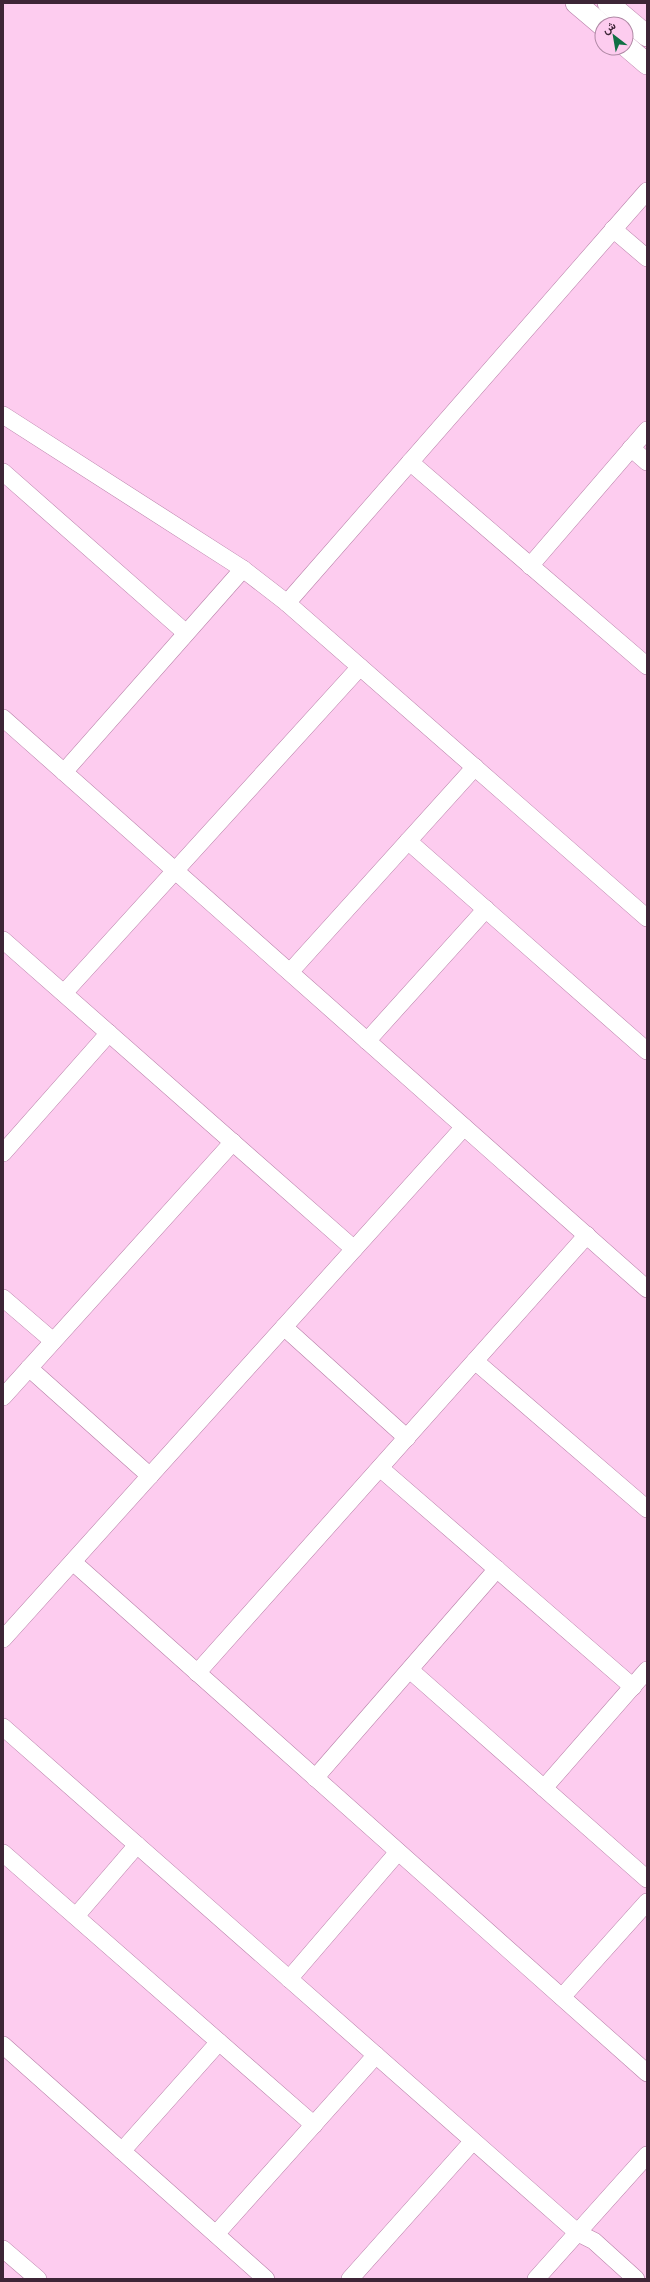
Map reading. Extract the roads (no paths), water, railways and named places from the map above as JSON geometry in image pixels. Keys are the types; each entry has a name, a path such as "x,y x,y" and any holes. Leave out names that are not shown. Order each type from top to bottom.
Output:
{"street":[{"path":"576,3 594,18"},
{"path":"608,3 647,36"},
{"path":"634,53 647,64"},
{"path":"287,603 647,191"},
{"path":"613,229 647,258"},
{"path":"3,415 243,569 287,603 647,918"},
{"path":"530,566 647,430"},
{"path":"631,448 647,462"},
{"path":"410,462 647,666"},
{"path":"3,472 186,633"},
{"path":"64,772 243,569"},
{"path":"64,993 360,667"},
{"path":"3,718 647,1289"},
{"path":"290,972 474,767"},
{"path":"408,841 647,1051"},
{"path":"368,1041 486,909"},
{"path":"3,940 354,1249"},
{"path":"7,1142 109,1033"},
{"path":"3,1639 464,1127"},
{"path":"3,1397 233,1142"},
{"path":"197,1673 586,1235"},
{"path":"3,1298 53,1341"},
{"path":"284,1327 407,1438"},
{"path":"475,1361 647,1509"},
{"path":"29,1368 150,1476"},
{"path":"380,1468 633,1687"},
{"path":"73,1562 647,2073"},
{"path":"315,1778 497,1569"},
{"path":"410,1670 647,1879"},
{"path":"544,1788 647,1670"},
{"path":"3,1727 578,2233 594,2241 636,2279"},
{"path":"76,1916 137,1845"},
{"path":"289,1979 398,1852"},
{"path":"3,1853 314,2124"},
{"path":"562,1997 647,1902"},
{"path":"122,2151 219,2042"},
{"path":"3,2045 266,2279"},
{"path":"216,2234 376,2055"},
{"path":"350,2279 473,2141"},
{"path":"536,2279 647,2155"},
{"path":"578,2233 587,2249 619,2279"},
{"path":"6,2257 38,2279"}]}
